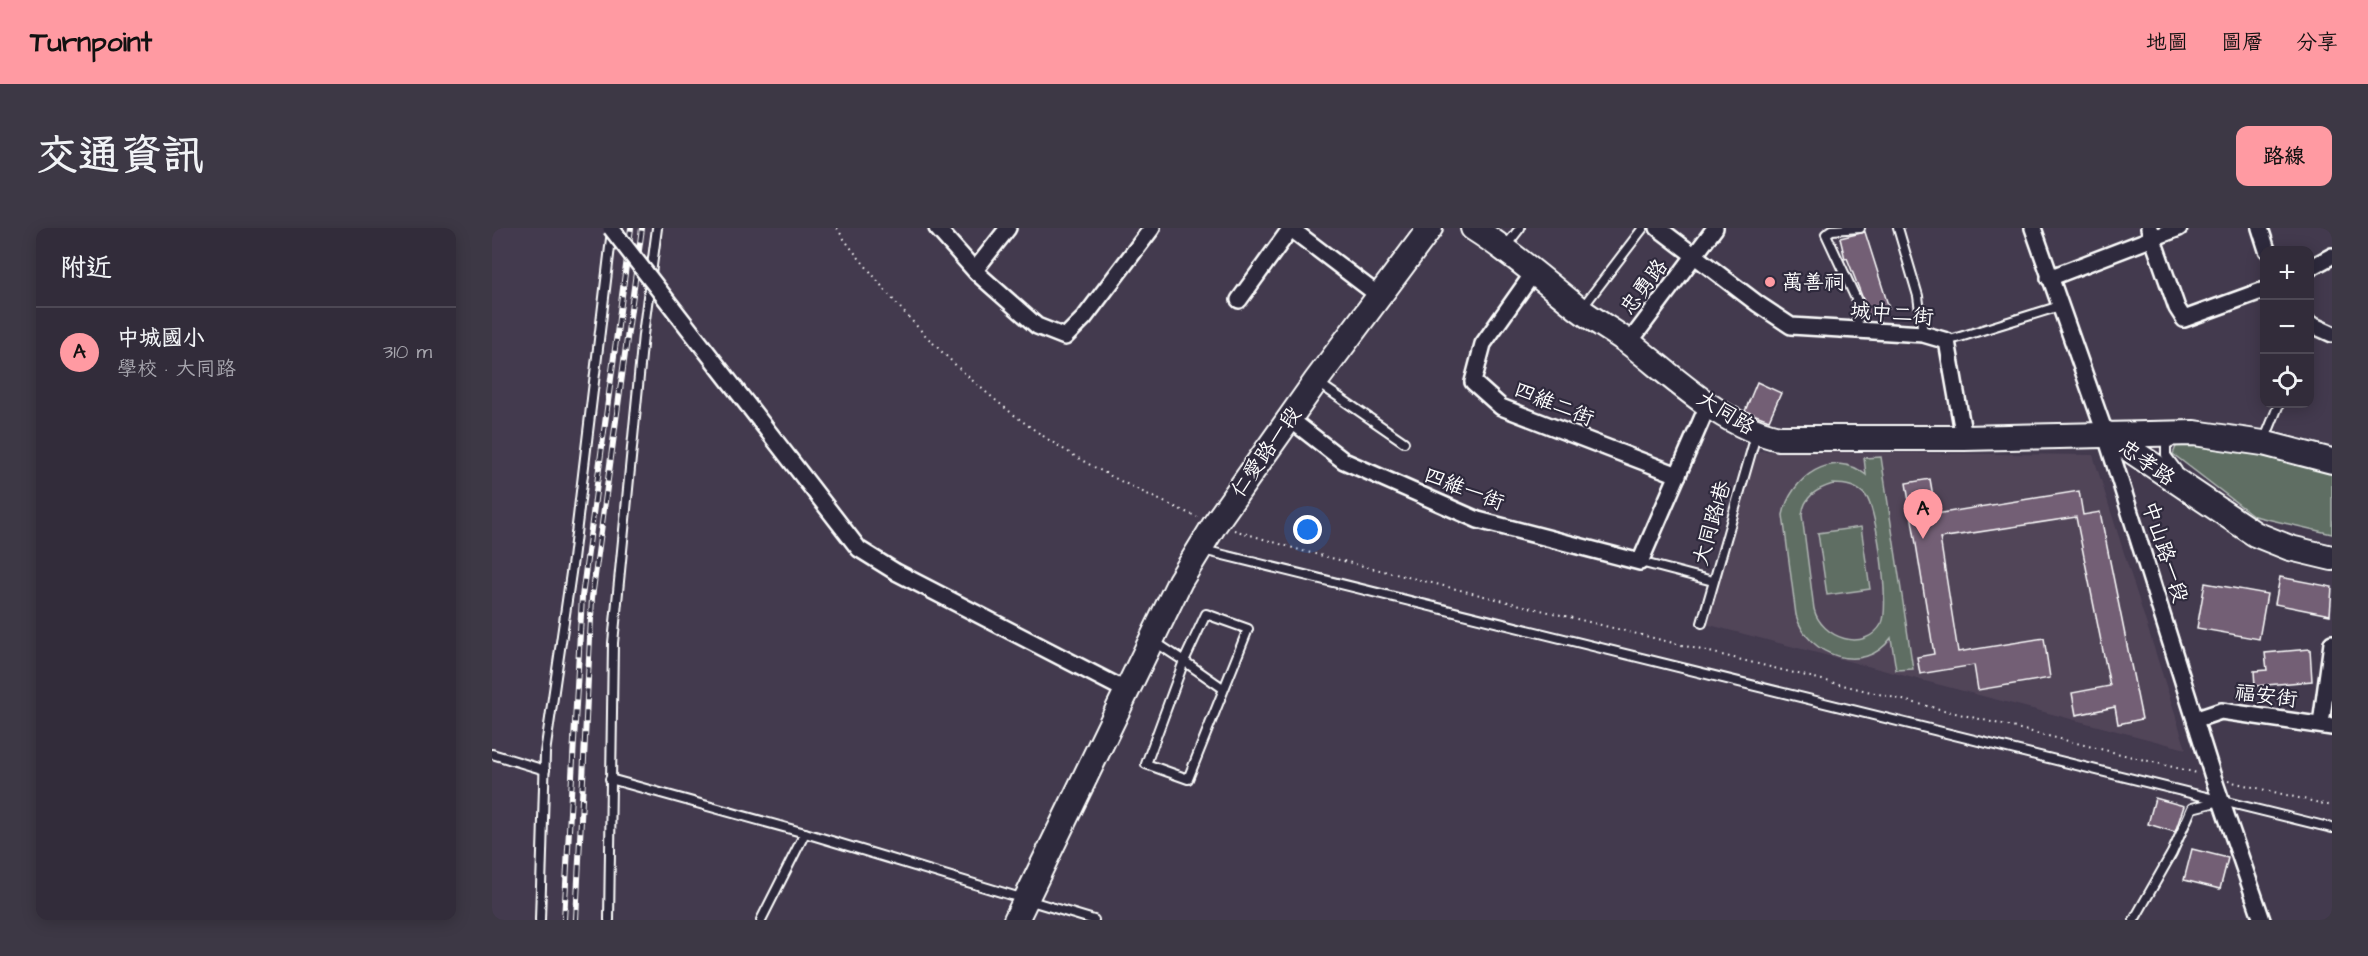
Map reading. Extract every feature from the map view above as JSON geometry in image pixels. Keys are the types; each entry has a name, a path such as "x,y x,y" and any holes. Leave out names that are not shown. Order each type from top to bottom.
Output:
{"main road":[{"name":"仁愛路一段","path":"1021,910 1180,581 1215,524 1316,381 1430,228"},
{"name":"大同路","path":"1473,228 1504,248 1580,310 1629,343 1708,405 1757,433 1779,438 1964,438 2105,433"},
{"name":"忠孝路","path":"2105,433 2194,433 2239,438 2332,461"},
{"name":"忠孝路","path":"2105,433 2255,534 2290,548 2332,558"}],"street":[{"path":"612,228 859,549 896,572 1127,691"},
{"path":"937,228 975,270 1037,326 1065,337 1084,318 1152,228"},
{"path":"975,270 1008,228"},
{"path":"1239,300 1290,228 1378,295"},
{"name":"城中二街","path":"1658,228 1758,304 1791,326 1858,332 1923,334 1947,341 1964,438"},
{"name":"忠勇路","path":"1629,343 1715,228"},
{"name":"中山路一段","path":"2033,228 2105,433 2213,777 2262,920"},
{"path":"2049,278 2151,234 2179,228"},
{"path":"2260,228 2266,246"},
{"path":"2151,234 2184,319 2260,292"},
{"path":"2314,266 2332,256"},
{"name":"四維二街","path":"1534,272 1483,345 1473,382 1501,407 1678,475"},
{"path":"2314,326 2332,334"},
{"path":"1640,562 1708,405"},
{"name":"四維一街","path":"1290,419 1344,460 1478,520 1640,562"},
{"path":"2326,725 2332,643"},
{"name":"福安街","path":"2196,719 2221,711 2326,725"}],"lane":[{"path":"540,920 545,770 612,228"},
{"path":"609,920 613,643 643,335 657,228"},
{"path":"1504,248 1520,228"},
{"path":"1580,310 1643,228"},
{"path":"1858,332 1857,301 1826,234 1832,230 1860,228"},
{"path":"1898,228 1918,296 1923,334"},
{"path":"1947,341 2060,306"},
{"path":"1316,381 1404,442"},
{"path":"2263,443 2277,408"},
{"name":"大同路1巷","path":"1702,623 1757,433"},
{"path":"2213,507 2176,470 2166,455 2166,445 2171,441 2181,439 2239,438"},
{"path":"1200,549 2332,828"},
{"name":"四維一街","path":"1640,562 1713,581"},
{"path":"1206,614 1248,630 1188,779 1146,764 1184,662 1206,614"},
{"path":"1151,640 1224,689"},
{"path":"492,754 545,770"},
{"path":"610,779 806,833 1021,910 1094,920"},
{"path":"2134,920 2172,853 2192,808 2221,801"},
{"path":"761,920 806,833"}],"path":[{"path":"837,228 892,299 933,343 992,395 1059,446 1141,492 1215,524 1303,551 2332,806"}],"shaded area":[{"path":"1754,451 2093,455 2186,749 1702,623"}],"green space":[{"path":"2177,444 2276,455 2332,474 2332,534 2254,516 2173,454"},
{"path":"1881,457 1913,669 1896,670 1891,638 1880,650 1866,656 1852,658 1837,656 1824,650 1802,629 1796,615 1783,515 1787,502 1794,489 1804,479 1827,466 1840,464 1853,467 1866,475 1864,458","holes":["1833,484 1847,485 1866,496 1874,520 1881,559 1884,598 1882,623 1865,638 1855,640 1844,638 1825,628 1814,609 1802,515 1808,499 1816,491"]},
{"path":"1861,527 1870,589 1827,595 1818,533"}],"building":[{"path":"1865,232 1889,308 1866,316 1863,299 1847,258 1845,259 1840,238"},
{"path":"1757,382 1781,393 1769,420 1745,411"},
{"path":"1930,479 1936,514 2079,491 2083,515 2100,512 2142,719 2118,724 2115,707 2076,715 2072,693 2110,686 2076,517 1940,538 1958,652 2044,638 2050,678 1978,690 1974,665 1920,674 1917,657 1934,654 1906,483"},
{"path":"2280,577 2332,587 2330,615 2275,604"},
{"path":"2205,583 2267,594 2259,639 2197,628"},
{"path":"2310,649 2312,681 2255,686 2254,671 2267,670 2265,653"},
{"path":"2155,798 2184,806 2175,832 2148,824"},
{"path":"2192,849 2228,858 2220,889 2184,880"}],"railway":[{"path":"564,920 582,597 631,228"},
{"path":"576,920 592,598 642,228"}],"place":[{"name":"萬善祠","path":"1770,282"},
{"name":"中城國小","path":"1923,539"}]}
